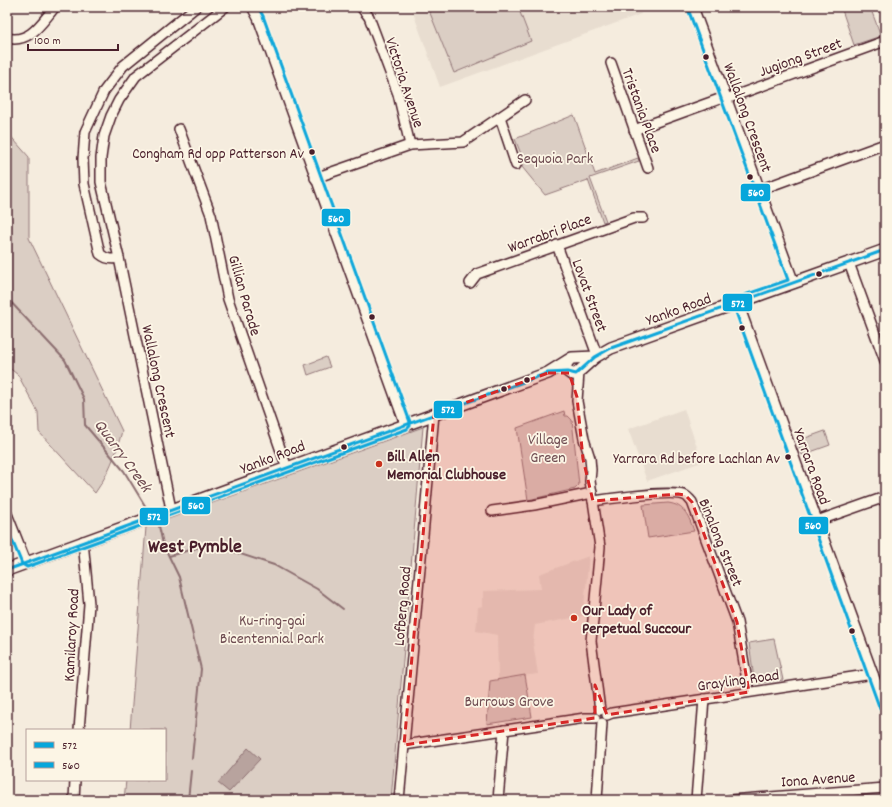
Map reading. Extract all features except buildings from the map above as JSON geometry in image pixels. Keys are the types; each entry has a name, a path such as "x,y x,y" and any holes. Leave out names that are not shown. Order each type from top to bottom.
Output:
{"main road":[{"name":"Yanko Road","path":"7,570 405,424 548,373 573,368 611,348 885,250"}],"street":[{"path":"7,38 16,40 29,36 55,7"},
{"name":"Wallalong Crescent","path":"172,509 119,258 100,182 102,151 109,123 119,100 136,76 225,7"},
{"path":"252,7 258,18 405,424"},
{"name":"Victoria Avenue","path":"361,7 369,18 398,94 410,145"},
{"name":"Wallalong Crescent","path":"693,7 794,283"},
{"path":"119,258 112,260 100,254 84,184 83,159 85,132 104,91 122,66 192,8 202,24"},
{"name":"Jugiong Street","path":"634,130 885,41"},
{"name":"Tristania Place","path":"610,63 648,168"},
{"path":"315,178 410,145 463,142 525,100"},
{"path":"500,117 516,165"},
{"name":"Gillian Parade","path":"178,129 211,216 228,299 287,468"},
{"path":"759,190 885,144"},
{"name":"Warrabri Place","path":"470,283 477,274 634,218 643,218"},
{"name":"Lovat Street","path":"557,245 596,356"},
{"path":"849,262 885,361"},
{"name":"Yarrara Road","path":"738,303 885,707"},
{"path":"573,368 584,439 592,470 590,481 600,547 591,641 601,717 596,800"},
{"name":"Lofberg Road","path":"399,800 434,414"},
{"name":"Binalong Street","path":"492,511 592,497 685,495 692,502 737,622 749,692"},
{"path":"817,521 885,497"},
{"path":"7,514 26,562"},
{"name":"Kamilaroy Road","path":"79,729 89,604 83,541"},
{"name":"Grayling Road","path":"404,745 601,717 612,713 873,674"},
{"path":"696,800 704,699"},
{"path":"498,800 504,730"},
{"path":"74,800 76,781"},
{"name":"Iona Avenue","path":"730,800 885,788"}],"highlighted area":[{"path":"548,373 569,373 577,397 583,459 593,501 678,494 685,495 692,502 737,622 749,692 607,715 595,685 595,718 404,745 434,414"}],"shaded area":[{"path":"411,7 639,7 641,14 440,87"},
{"path":"684,409 702,462 647,481 628,429"},
{"name":"Our Lady of Perpetual Succour","path":"589,556 583,616 535,625 533,642 538,674 498,679 497,635 476,631 478,607 483,606 483,591 541,589 539,574"},
{"path":"248,748 260,759 229,792 218,783"}],"green space":[{"path":"518,7 531,41 454,73 428,8"},
{"path":"841,7 870,7 881,36 854,45"},
{"name":"Sequoia Park","path":"574,115 595,174 638,158 639,161 590,178 606,221 603,222 588,180 545,195 522,167 523,159 515,139"},
{"path":"7,132 29,157 29,238 122,431 112,463 95,493 39,432 38,412 18,375 7,366"},
{"path":"326,357 330,367 308,375 305,365"},
{"name":"Village Green","path":"564,411 565,416 568,416 572,420 579,485 575,489 528,500 517,428"},
{"name":"Ku-ring-gai Bicentennial Park","path":"423,427 391,800 124,800 126,781 166,781 166,729 130,729 146,527"},
{"path":"825,431 830,445 802,455 797,441"},
{"path":"668,503 679,506 686,512 694,531 648,538 643,505"},
{"path":"774,639 783,680 758,683 754,679 749,643"},
{"name":"Burrows Grove","path":"525,675 532,717 487,724 490,681"}],"waterway":[{"name":"Quarry Creek","path":"7,298 65,360 84,399 85,425 124,471 147,509"},
{"name":"Quarry Creek","path":"159,526 163,544 179,577 201,669 192,758"},
{"path":"169,556 210,544 274,565 317,589 343,609"},
{"name":"Quarry Creek","path":"188,800 191,771"}],"transit line":[{"name":"560","path":"7,528 22,564 27,567 407,429 410,426 410,422 263,16 258,7"},
{"name":"560","path":"688,9 788,280 736,298 733,304 880,709"},
{"name":"572","path":"7,570 548,373 568,372 576,374 595,357 611,348 885,250"}],"place":[{"name":"Congham Rd opp Patterson Av","path":"312,152"},
{"name":"Yarrara Rd before Lachlan Av","path":"788,457"},
{"name":"Bill Allen Memorial Clubhouse","path":"379,464"},
{"name":"Our Lady of Perpetual Succour","path":"574,618"}],"district":[{"name":"West Pymble","path":"195,545"}]}
